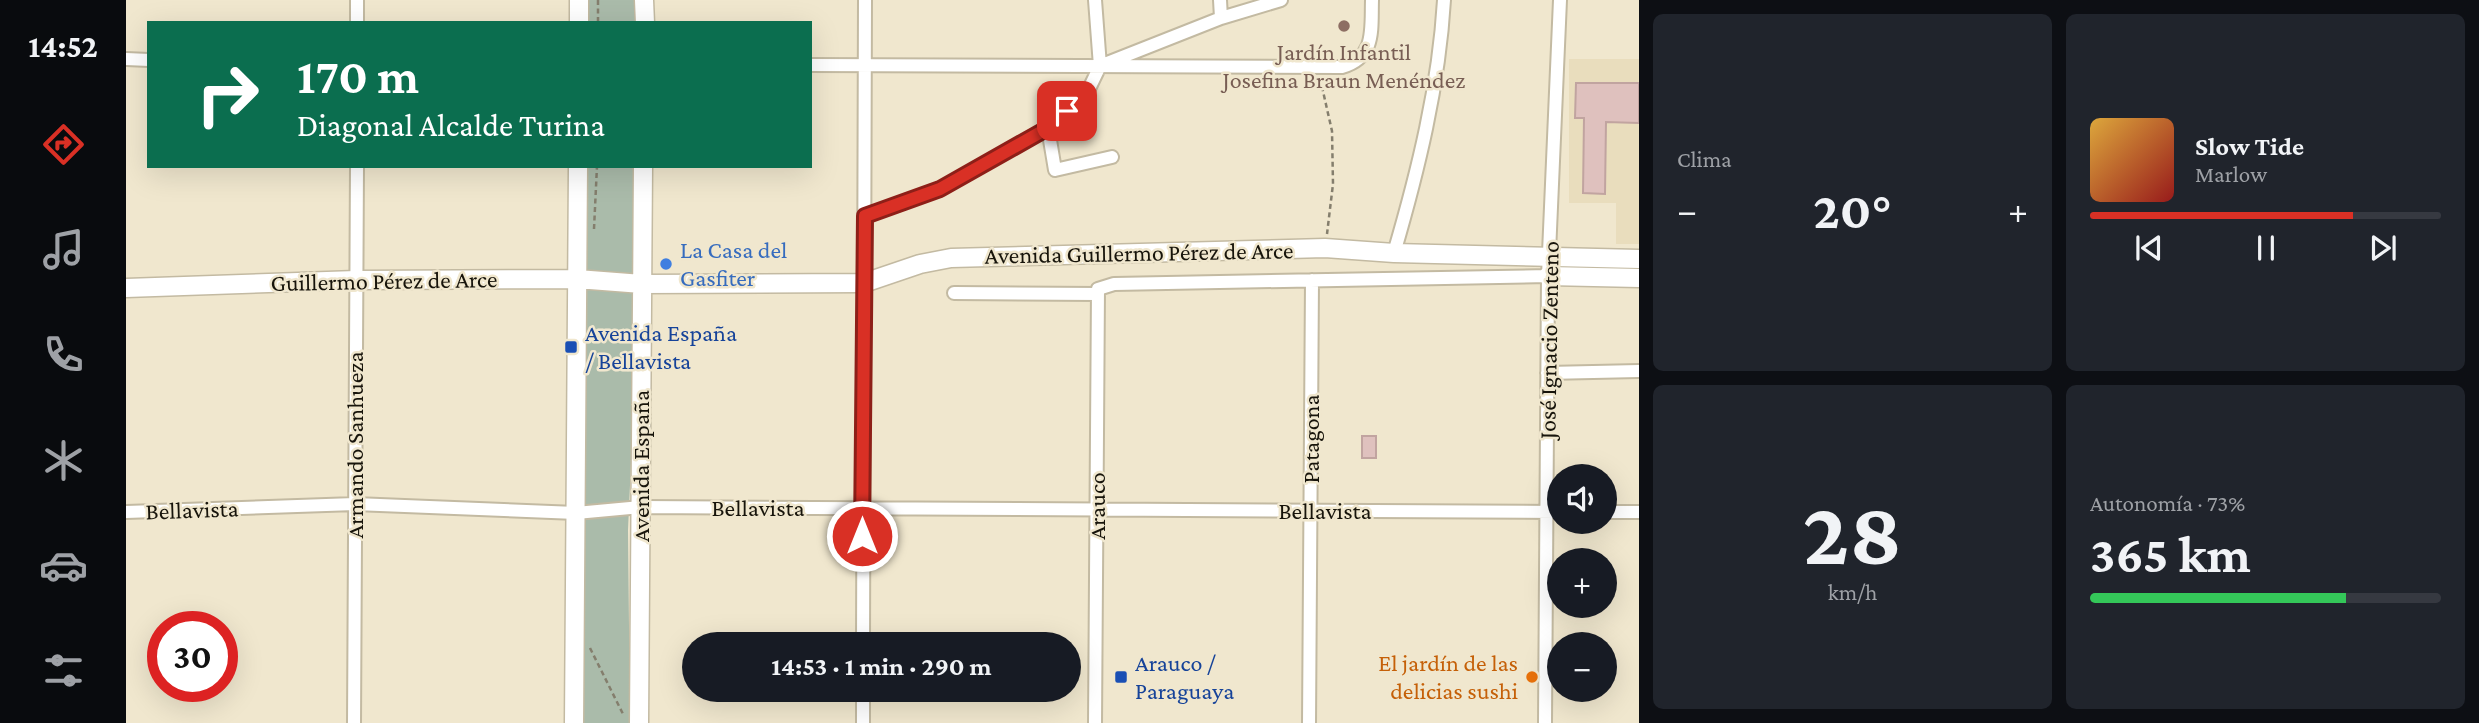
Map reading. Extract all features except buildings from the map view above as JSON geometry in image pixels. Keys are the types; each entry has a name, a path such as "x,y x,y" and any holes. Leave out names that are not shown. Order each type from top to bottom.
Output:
{"street":[{"path":"357,0 357,21"},
{"path":"579,0 579,21"},
{"path":"644,0 645,21"},
{"path":"863,632 865,0"},
{"path":"865,216 940,189 1048,128 1086,95 1100,66 1096,0"},
{"path":"1220,0 1221,19"},
{"path":"1100,66 1221,19 1281,0"},
{"path":"812,65 1342,67 1355,64 1363,57 1369,44 1372,0"},
{"path":"1394,253 1427,120 1444,0"},
{"name":"José Ignacio Zenteno","path":"1551,464 1547,373 1549,267 1560,0"},
{"path":"126,60 147,60"},
{"path":"1048,128 1055,170 1112,157"},
{"name":"Armando Sanhueza","path":"354,723 357,168"},
{"path":"574,723 578,168"},
{"name":"Avenida España","path":"639,723 643,168"},
{"name":"Avenida Guillermo Pérez de Arce","path":"642,284 864,283 920,264 951,258 1325,248 1549,267 1639,278"},
{"name":"Avenida Guillermo Pérez de Arce","path":"954,293 1098,292 1114,284 1312,280 1549,267 1639,259"},
{"name":"Guillermo Pérez de Arce","path":"126,288 356,280 578,279 642,284"},
{"name":"Patagona","path":"1309,723 1312,280"},
{"name":"Arauco","path":"1095,723 1098,292"},
{"path":"1547,373 1639,371"},
{"name":"Bellavista","path":"126,512 355,504 576,513 641,507 1547,512"},
{"path":"1617,512 1639,512"},
{"name":"José Ignacio Zenteno","path":"1545,723 1552,534"},
{"path":"863,702 863,723"}],"path":[{"path":"598,0 598,21"},
{"path":"1318,67 1332,131 1333,184 1325,248"},
{"path":"593,240 597,168"},
{"path":"589,646 623,713 624,723"}],"shaded area":[{"path":"1569,59 1639,59 1639,244 1616,244 1616,203 1569,203"}],"green space":[{"path":"588,0 639,0 639,21 588,21"},
{"path":"587,168 639,168 639,284 628,530 630,723 583,723"}],"place":[{"name":"Jardín Infantil Josefina Braun Menéndez","path":"1344,26"},
{"name":"La Casa del Gasfiter","path":"666,264"},
{"name":"Avenida España / Bellavista","path":"571,347"},
{"name":"Arauco / Paraguaya","path":"1121,677"},
{"name":"El jardín de las delicias sushi","path":"1532,677"}],"route":[{"path":"862,536 865,216 940,189 1048,128 1067,111"}]}
